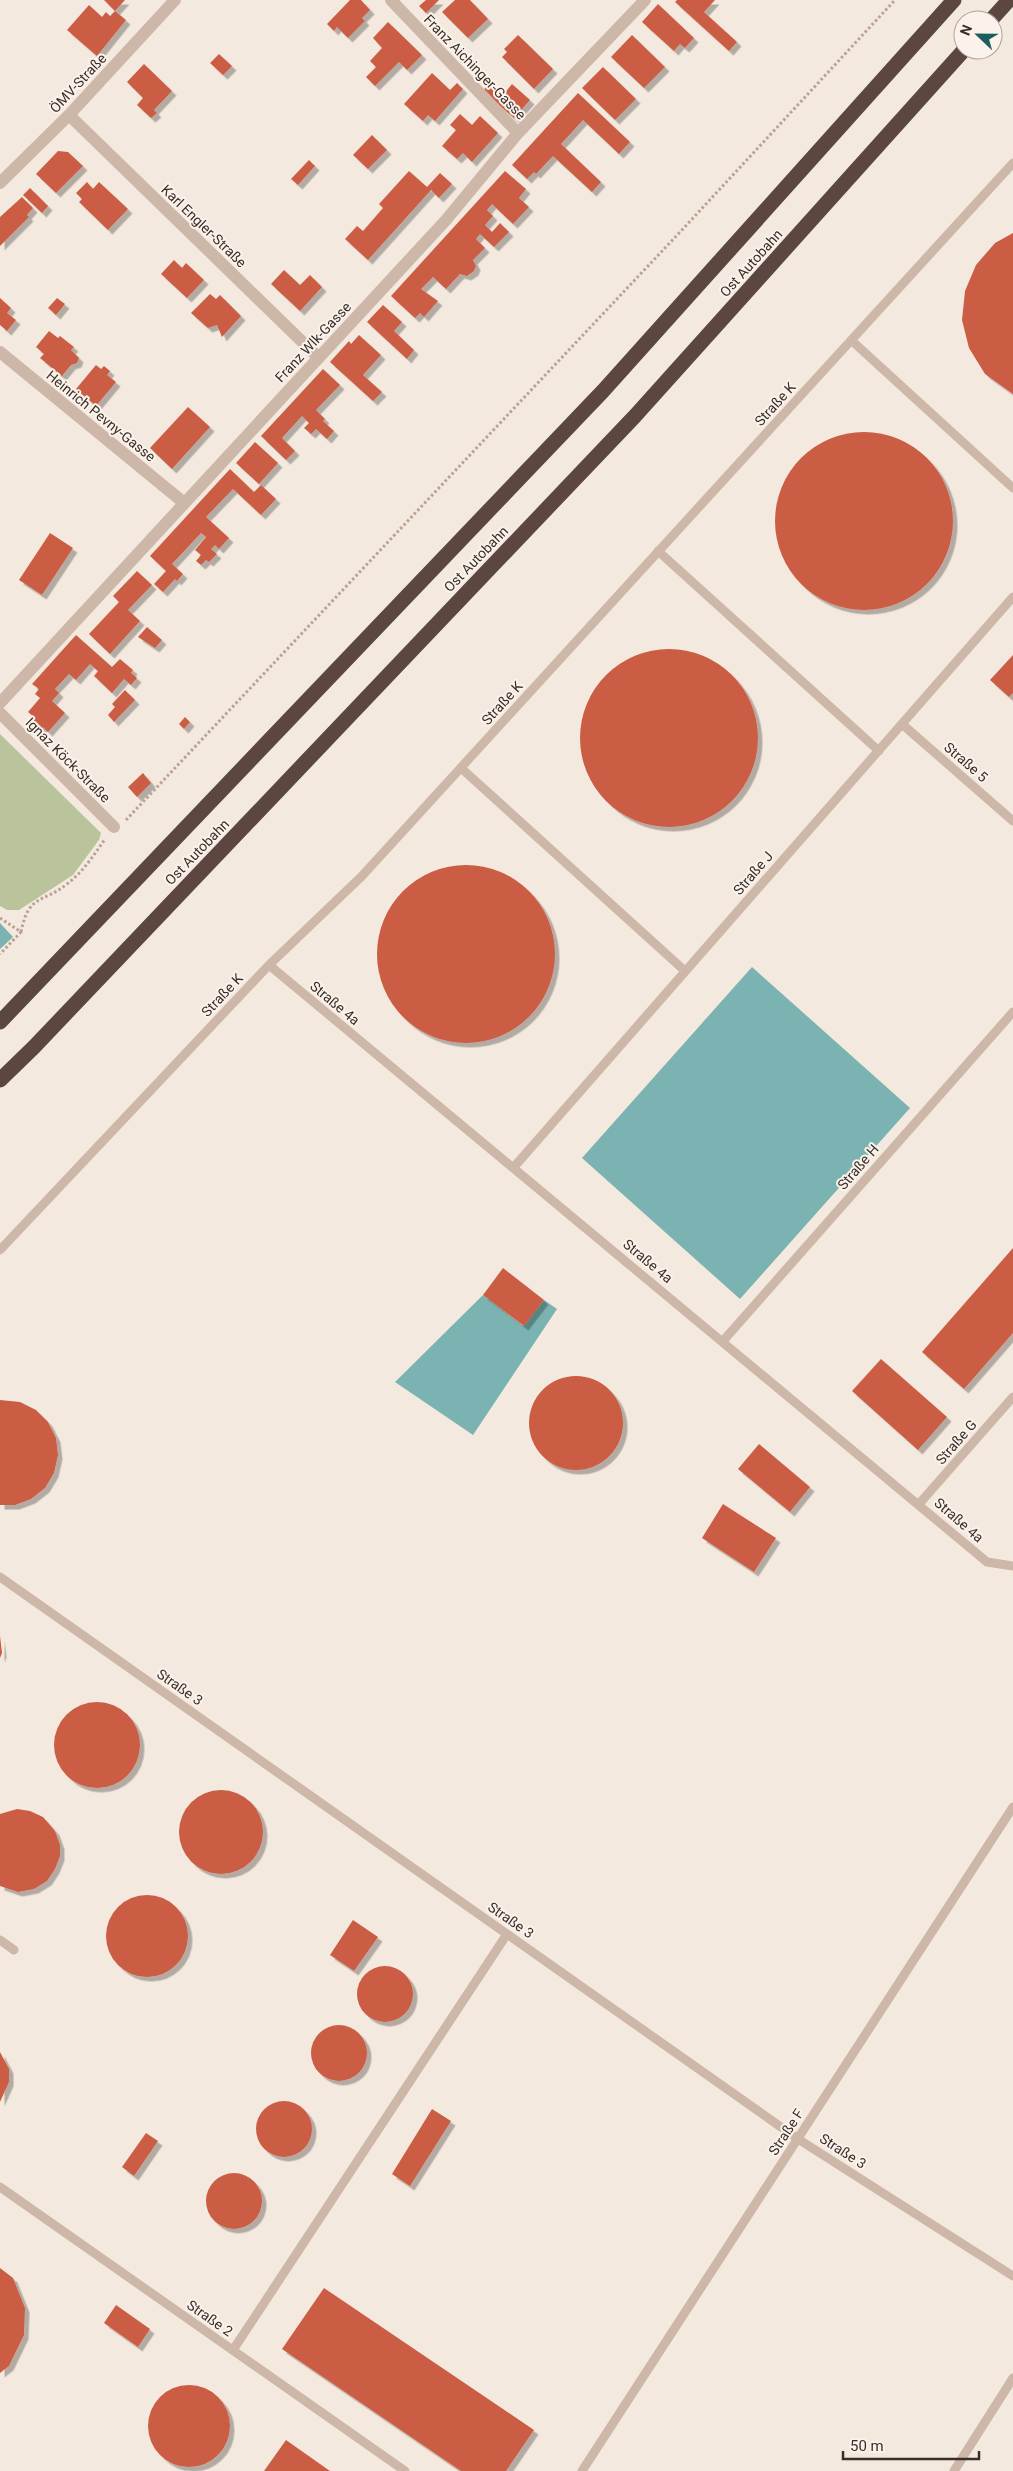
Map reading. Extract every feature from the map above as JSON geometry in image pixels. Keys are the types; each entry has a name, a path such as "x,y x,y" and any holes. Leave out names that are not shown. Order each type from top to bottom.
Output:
{"highway":[{"name":"Ost Autobahn","path":"0,1022 603,391 954,0"},
{"path":"1000,10 1009,0"},
{"name":"Ost Autobahn","path":"0,1080 635,416 955,60"}],"street":[{"name":"ÖMV-Straße","path":"0,183 69,115 175,0"},
{"name":"Franz Aichinger-Gasse","path":"391,0 518,133"},
{"name":"Franz Wlk-Gasse","path":"0,703 183,502 446,220 518,133 645,0"},
{"name":"Karl Engler-Straße","path":"69,115 319,358"},
{"name":"Heinrich Pevny-Gasse","path":"0,352 183,502"},
{"name":"Ignaz Köck-Straße","path":"0,714 114,827"}],"lane":[{"name":"Straße K","path":"0,1250 269,965 362,876 1013,163"},
{"path":"851,340 1013,488"},
{"path":"658,552 879,751"},
{"name":"Straße J","path":"514,1168 1013,597"},
{"name":"Straße 5","path":"902,724 1013,821"},
{"path":"461,768 685,971"},
{"name":"Straße 4a","path":"269,965 723,1340 987,1562 1013,1566"},
{"name":"Straße H","path":"723,1340 1013,1012"},
{"name":"Straße G","path":"919,1504 1013,1397"},
{"name":"Straße 3","path":"0,1577 798,2139 1013,2276"},
{"name":"Straße F","path":"582,2471 1013,1808"},
{"path":"233,2350 507,1934"},
{"path":"0,1940 14,1950"},
{"name":"Straße 2","path":"0,2187 405,2471"},
{"path":"954,2471 1013,2378"}],"path":[{"path":"0,954 21,932 24,916 30,907 42,898 66,886 78,875 114,827 122,824 681,231 894,0"},
{"path":"0,918 21,932"}],"green space":[{"path":"0,734 101,833 99,840 73,875 19,910 7,910 0,906"}],"water":[{"path":"0,923 13,937 0,949"},
{"path":"752,967 910,1108 740,1299 582,1158"},
{"path":"483,1295 523,1326 544,1300 557,1309 473,1435 395,1382"}],"building":[{"path":"104,0 125,0 115,11"},
{"path":"350,0 361,0 370,10 362,18 365,21 348,38 337,27 334,31 327,24"},
{"path":"426,0 439,0 426,13 419,6"},
{"path":"455,0 470,0 488,19 468,38 442,12"},
{"path":"677,0 715,0 704,12 737,42 729,51 675,2"},
{"path":"658,4 694,38 685,48 680,44 674,51 642,22"},
{"path":"89,5 102,17 106,12 110,16 115,11 126,20 97,56 67,30"},
{"path":"388,22 422,55 407,70 399,62 375,86 366,77 376,67 370,61 382,48 373,38"},
{"path":"518,35 553,69 534,89 502,57 507,52 504,49"},
{"path":"632,35 665,67 644,88 611,57"},
{"path":"219,54 232,66 223,75 210,63"},
{"path":"144,64 172,91 154,110 157,113 151,118 137,105 143,98 127,82"},
{"path":"603,67 636,99 615,120 582,88"},
{"path":"432,73 450,90 457,83 463,89 435,121 428,115 423,121 404,104"},
{"path":"489,83 503,95 512,84 530,100 514,118 483,91"},
{"path":"578,93 630,142 619,154 583,120 561,144 601,182 592,192 553,156 536,174 534,172 527,179 512,165"},
{"path":"460,114 472,125 480,116 498,133 472,162 463,153 457,159 442,146 456,130 450,125"},
{"path":"372,135 387,150 368,169 353,155"},
{"path":"58,151 68,152 83,166 56,193 36,174"},
{"path":"309,160 315,166 298,185 291,179"},
{"path":"409,171 427,187 440,173 452,184 439,198 431,190 368,260 345,239 357,226 363,231 383,208 379,204"},
{"path":"505,171 526,189 519,198 529,207 513,224 492,204 487,210 493,216 485,225 492,232 500,223 509,232 494,247 480,234 476,239 485,248 473,260 476,266 474,271 467,276 460,274 446,289 433,277 421,289 438,301 424,317 420,313 415,318 391,296"},
{"path":"87,182 93,189 99,182 128,209 108,230 79,202 82,199 76,193"},
{"path":"30,188 48,206 42,213 23,195"},
{"path":"22,197 33,208 27,215 29,217 0,246 0,217"},
{"path":"1013,233 1013,394 985,374 969,348 962,320 965,291 976,265 995,243"},
{"path":"174,260 182,268 186,263 204,280 187,298 161,274"},
{"path":"284,270 300,285 310,275 322,287 300,311 271,284"},
{"path":"210,294 216,299 220,295 241,316 222,337 217,325 208,328 191,313"},
{"path":"0,298 11,308 7,313 16,320 7,331 0,325"},
{"path":"57,298 65,304 56,315 48,308"},
{"path":"383,305 402,322 394,331 414,350 407,359 367,322"},
{"path":"49,331 58,338 60,336 74,347 71,350 79,358 77,363 71,365 62,376 40,358 44,354 36,347"},
{"path":"359,335 381,355 363,375 382,392 373,401 330,362 349,341 351,344"},
{"path":"96,365 101,369 104,366 110,371 107,375 116,382 96,406 76,389"},
{"path":"323,369 340,385 316,410 325,419 323,421 334,431 327,439 316,429 311,434 304,428 309,423 302,416 282,438 295,451 286,460 261,436"},
{"path":"188,407 210,427 172,469 150,448"},
{"path":"855,432 873,432 906,442 921,452 933,464 943,479 949,495 953,521 949,547 943,563 933,578 921,590 906,600 890,606 873,610 855,610 822,600 807,590 795,578 785,563 779,547 775,530 775,512 785,479 795,464 807,452 822,442 838,436"},
{"path":"255,442 278,463 259,484 236,463"},
{"path":"230,469 254,492 261,485 276,499 261,515 233,489 206,517 229,538 219,549 215,545 211,549 217,554 209,562 206,560 201,565 196,561 201,555 195,550 206,537 201,533 172,564 183,574 177,581 175,579 163,592 154,584 166,571 150,556"},
{"path":"50,533 73,548 42,595 19,580"},
{"path":"137,571 152,585 128,610 140,621 110,654 89,634 119,602 113,596"},
{"path":"147,627 162,640 155,648 138,637"},
{"path":"76,635 112,667 120,659 133,670 131,673 137,678 131,685 124,679 112,693 94,676 98,671 90,664 76,680 69,674 55,689 59,693 52,701 65,713 48,732 43,727 40,731 30,722 34,717 28,712 40,698 35,694 39,689 32,684"},
{"path":"660,649 678,649 711,659 726,669 738,681 748,696 754,712 758,738 754,764 748,780 738,795 726,807 711,817 695,823 678,827 660,827 627,817 612,807 600,795 590,780 584,764 580,747 580,729 590,696 600,681 612,669 627,659 643,653"},
{"path":"1013,655 1013,693 1009,697 990,680"},
{"path":"125,690 135,700 114,722 108,715 115,707 112,704"},
{"path":"185,717 190,722 184,729 179,724"},
{"path":"143,773 151,783 137,797 128,787"},
{"path":"457,865 475,865 508,875 523,885 535,897 545,912 551,928 555,954 551,980 545,996 535,1011 523,1023 508,1033 492,1039 475,1043 457,1043 424,1033 409,1023 397,1011 387,996 381,980 377,963 377,945 387,912 397,897 409,885 424,875 440,869"},
{"path":"1013,1248 1013,1333 964,1389 922,1352"},
{"path":"503,1268 544,1300 524,1326 483,1295"},
{"path":"881,1359 947,1417 918,1450 852,1391"},
{"path":"576,1376 594,1380 609,1390 619,1405 623,1423 619,1441 609,1456 594,1466 576,1470 558,1466 543,1456 533,1441 529,1423 533,1405 543,1390 558,1380"},
{"path":"0,1400 20,1402 36,1410 48,1422 56,1438 58,1455 54,1473 45,1488 31,1499 15,1505 0,1505"},
{"path":"759,1444 810,1487 790,1512 738,1469"},
{"path":"723,1504 776,1538 754,1572 702,1538"},
{"path":"0,1636 2,1653 0,1658"},
{"path":"97,1702 113,1706 127,1715 136,1729 140,1745 136,1761 127,1775 113,1784 97,1788 81,1784 67,1775 58,1761 54,1745 58,1729 67,1715 81,1706"},
{"path":"221,1790 237,1793 251,1802 260,1816 263,1832 260,1848 251,1862 237,1871 221,1874 205,1871 191,1862 182,1848 179,1832 182,1816 191,1802 205,1793"},
{"path":"17,1809 30,1811 43,1817 55,1831 60,1845 60,1856 55,1869 47,1881 34,1889 18,1892 0,1886 0,1814"},
{"path":"147,1895 163,1898 176,1907 185,1920 188,1936 185,1952 176,1965 163,1974 147,1977 131,1974 118,1965 109,1952 106,1936 109,1920 118,1907 131,1898"},
{"path":"353,1920 378,1937 354,1971 330,1955"},
{"path":"385,1966 396,1968 405,1974 411,1983 413,1994 411,2005 405,2014 396,2020 385,2022 374,2020 365,2014 359,2005 357,1994 359,1983 365,1974 374,1968"},
{"path":"339,2025 350,2027 359,2033 365,2042 367,2053 365,2064 359,2073 350,2079 339,2081 328,2079 319,2073 313,2064 311,2053 313,2042 319,2033 328,2027"},
{"path":"0,2052 9,2069 9,2082 0,2102"},
{"path":"284,2101 295,2103 304,2109 310,2118 312,2129 310,2140 304,2149 295,2155 284,2157 273,2155 264,2149 258,2140 256,2129 258,2118 264,2109 273,2103"},
{"path":"432,2109 451,2121 410,2186 392,2174"},
{"path":"146,2133 158,2141 134,2176 122,2167"},
{"path":"234,2173 245,2175 254,2181 260,2190 262,2201 260,2212 254,2221 245,2227 234,2229 223,2227 214,2221 208,2212 206,2201 208,2190 214,2181 223,2175"},
{"path":"0,2268 13,2278 25,2308 24,2335 9,2366 0,2373"},
{"path":"324,2288 534,2430 506,2471 461,2471 282,2349"},
{"path":"116,2305 150,2329 138,2347 104,2323"},
{"path":"189,2385 205,2388 218,2397 227,2410 230,2426 227,2442 218,2455 205,2464 189,2467 173,2464 160,2455 151,2442 148,2426 151,2410 160,2397 173,2388"},
{"path":"286,2440 330,2471 264,2471"}]}
